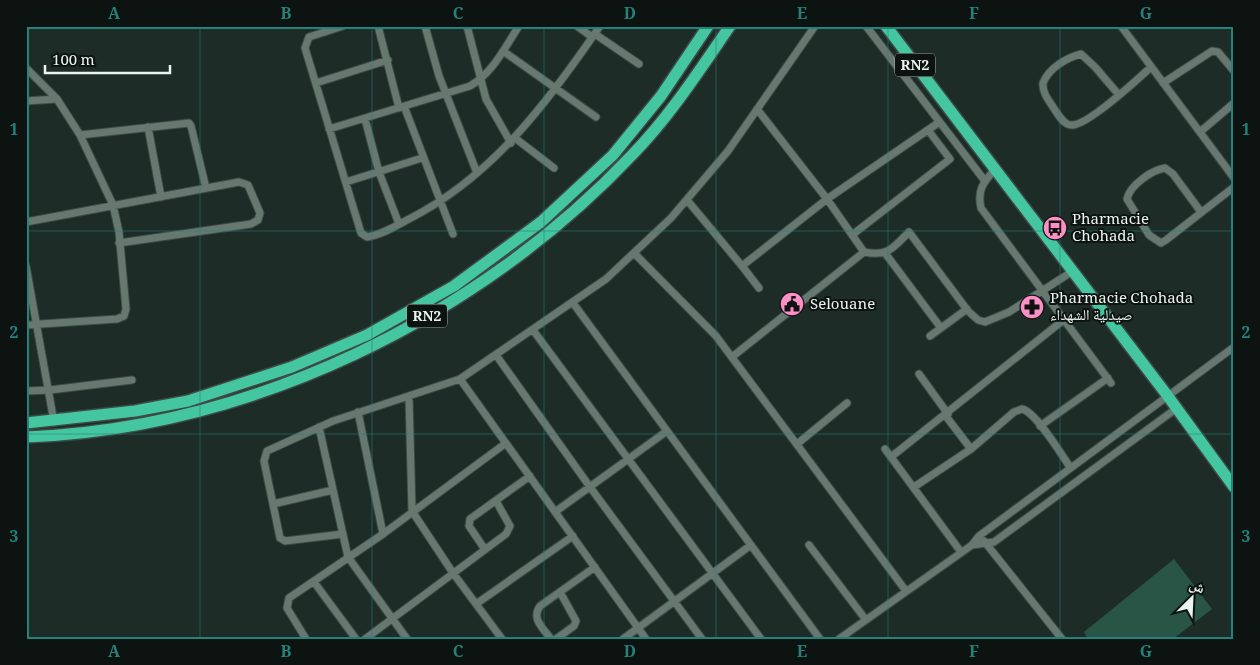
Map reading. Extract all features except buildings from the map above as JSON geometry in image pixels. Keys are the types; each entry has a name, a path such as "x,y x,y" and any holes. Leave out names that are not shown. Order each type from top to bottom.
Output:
{"highway":[{"name":"RN2","path":"26,423 54,422 135,411 188,401 292,367 367,335 454,286 541,222 613,155 661,96 708,26"},
{"name":"RN2","path":"26,437 100,431 137,425 247,398 342,359 412,325 485,281 524,254 598,190 660,124 730,26"},
{"name":"RN2","path":"886,26 1167,395 1234,487"}],"street":[{"path":"343,26 309,37 306,40 305,48 364,236 370,237 399,224 440,201 477,173 513,140 556,88 600,26"},
{"path":"378,26 401,107 453,234"},
{"path":"425,26 446,93 477,173"},
{"path":"467,26 480,80 498,122 513,140 554,168"},
{"path":"329,129 470,86 480,80 503,51 519,26"},
{"path":"577,26 639,64"},
{"path":"343,534 282,541 273,504 265,454 271,448 358,412 460,379 606,279 635,254 686,200 728,151 815,26"},
{"path":"866,26 938,123 985,181"},
{"path":"1121,26 1234,178"},
{"path":"503,51 596,116"},
{"path":"1163,83 1212,51 1218,52 1234,71"},
{"path":"1119,96 1095,67 1081,54 1053,68 1043,83 1046,95 1061,119 1069,126 1075,125 1095,114 1119,96 1151,67"},
{"path":"316,83 388,60"},
{"path":"26,68 56,99 80,135 113,205 126,309 124,316 117,319 26,325"},
{"path":"26,101 56,99"},
{"path":"1200,132 1234,103"},
{"path":"757,109 827,199 864,252 880,255 886,253 909,232 967,309 978,320 985,322 993,320 1073,271"},
{"path":"366,119 379,172 399,224"},
{"path":"80,135 148,126 189,123 206,188"},
{"path":"742,266 827,199 938,123"},
{"path":"148,126 161,196"},
{"path":"852,235 950,159 928,130"},
{"path":"346,182 422,158"},
{"path":"1201,212 1173,174 1165,168 1142,180 1132,189 1126,199 1148,235 1160,242 1201,212 1234,187"},
{"path":"995,169 981,186 979,197 982,208 1066,318 1109,380 1040,426"},
{"path":"26,222 244,182 248,185 260,217 251,224 119,243"},
{"path":"686,200 759,288"},
{"path":"732,357 864,252"},
{"path":"886,253 941,328"},
{"path":"635,254 654,276 691,309 732,357 906,591"},
{"path":"26,266 50,390 54,422"},
{"path":"572,303 820,639"},
{"path":"930,336 967,309"},
{"path":"891,458 1066,318"},
{"path":"533,330 761,639"},
{"path":"839,639 972,545 979,536 1070,467 1234,347"},
{"path":"496,355 702,639"},
{"path":"919,374 971,449"},
{"path":"460,379 646,639"},
{"path":"26,391 132,380"},
{"path":"409,397 412,511 452,573 502,639"},
{"path":"798,444 847,403"},
{"path":"972,545 994,542 1176,408"},
{"path":"914,487 971,449 1019,409 1028,411 1070,467"},
{"path":"358,412 383,534"},
{"path":"320,427 348,557 407,639"},
{"path":"556,512 668,431"},
{"path":"306,639 290,614 287,602 289,598 383,534 506,442"},
{"path":"885,449 961,552"},
{"path":"484,548 469,522 472,517 530,476"},
{"path":"273,504 333,490"},
{"path":"365,639 509,530 508,522 496,501"},
{"path":"476,604 573,536"},
{"path":"979,536 1062,639"},
{"path":"623,639 751,544"},
{"path":"809,545 866,620"},
{"path":"551,639 537,620 537,611 595,567"},
{"path":"314,582 356,639"},
{"path":"556,639 574,626 576,621 560,592"}],"green space":[{"path":"1174,559 1212,609 1173,639 1088,639 1084,632"}],"place":[{"name":"Pharmacie Chohada","path":"1055,228"},
{"name":"Selouane","path":"792,304"},
{"name":"Pharmacie Chohada صيدلية الشهداء","path":"1032,307"}]}
